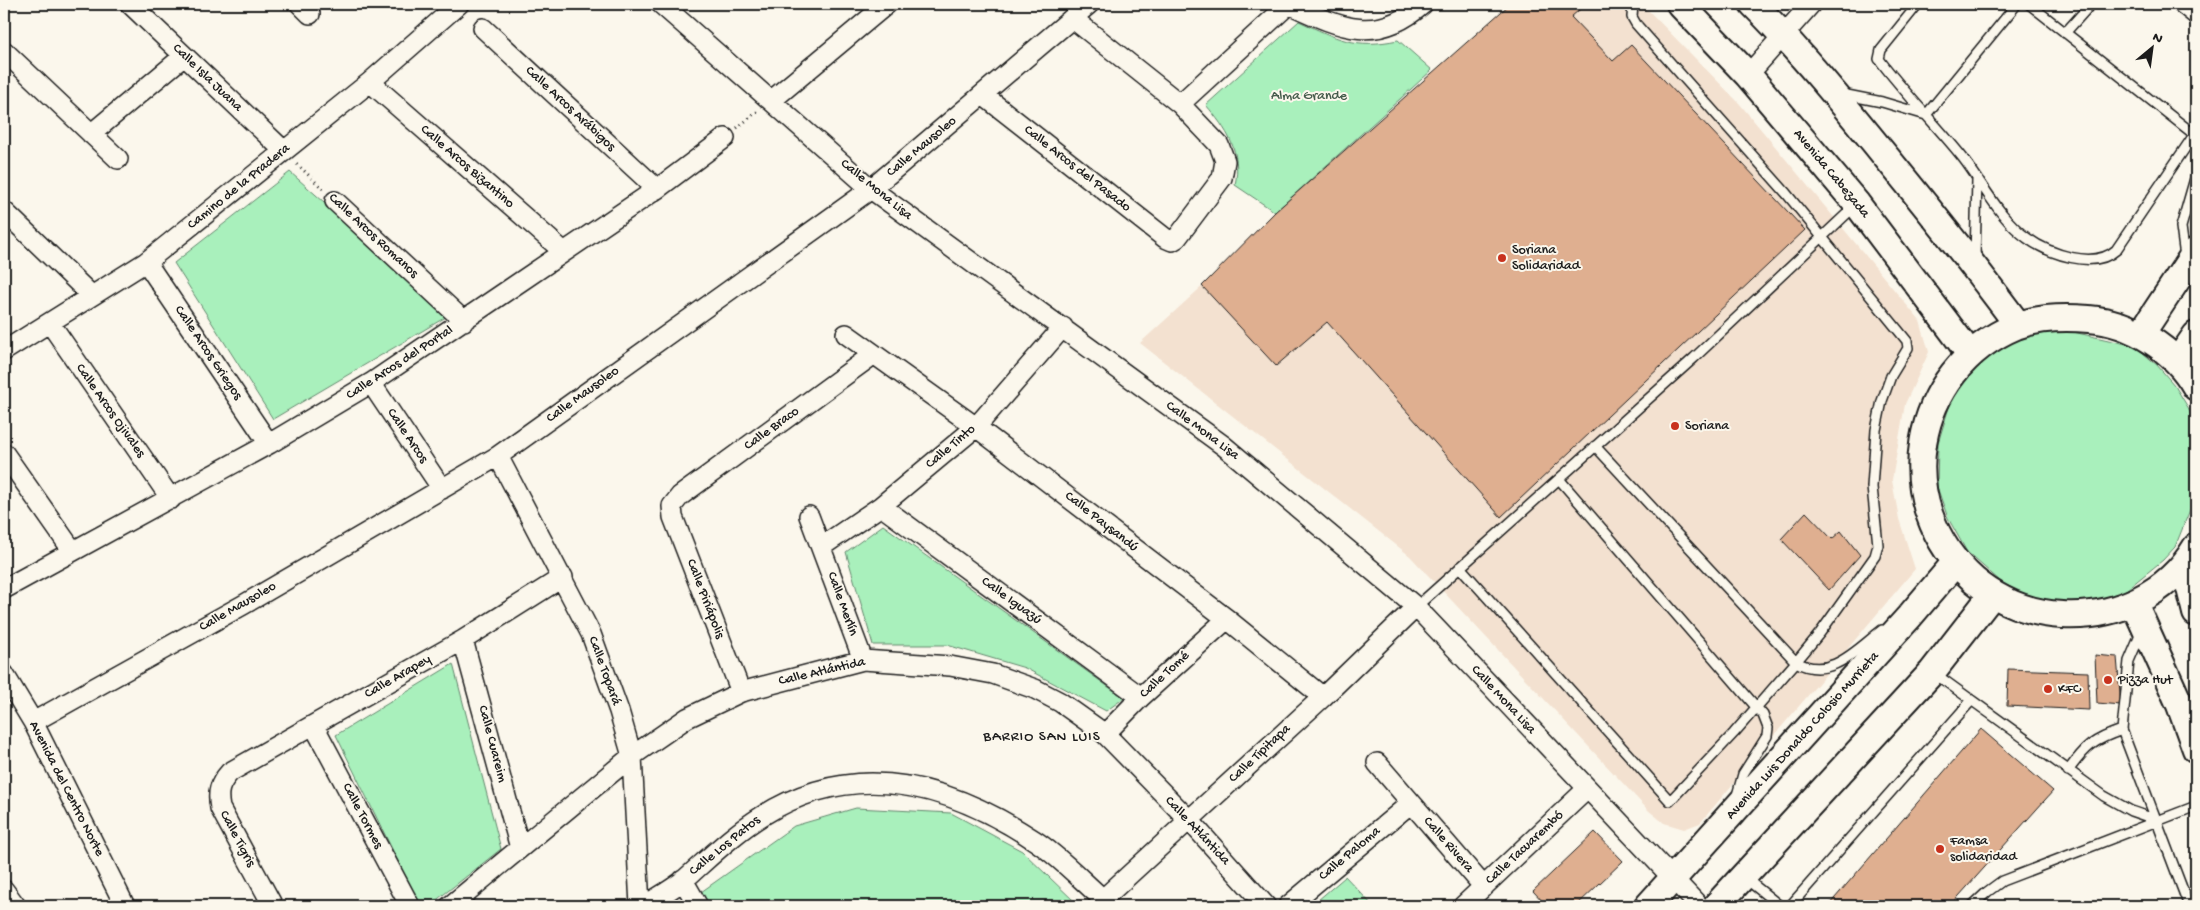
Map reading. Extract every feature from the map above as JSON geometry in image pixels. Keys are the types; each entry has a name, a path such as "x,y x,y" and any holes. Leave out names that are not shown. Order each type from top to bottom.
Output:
{"main road":[{"name":"Avenida Cabezada","path":"1680,4 1748,75 1858,204 1970,354"},
{"path":"1753,4 1785,36 1975,266 2018,325"},
{"path":"2141,334 2192,258"},
{"path":"2193,553 2173,578 2139,614 2087,616 2038,613 1992,595 1955,563 1931,523 1920,478 1924,432 1941,389 1970,354 1993,337 2018,325 2060,317 2102,320 2141,334 2160,346 2178,361 2196,387"},
{"path":"2178,361 2196,335"},
{"path":"2193,553 2196,609"},
{"name":"Avenida Luis Donaldo Colosio Murrieta","path":"1648,906 1735,812 1955,563"},
{"path":"1716,906 1745,878 1932,672 1992,595"},
{"path":"2139,614 2188,703 2196,749"}],"street":[{"name":"Calle Isla Juana","path":"130,4 284,151"},
{"name":"Camino de la Pradera","path":"4,351 146,262 370,82 459,4"},
{"name":"Calle Mona Lisa","path":"661,4 871,189 1224,446 1416,607 1673,881 1700,906"},
{"name":"Calle Mausoleo","path":"33,722 498,456 871,189 1089,4"},
{"path":"1072,18 1180,104 1289,4 1346,28 1368,30 1384,28 1402,20 1423,4"},
{"path":"1748,75 1785,36 1811,4"},
{"path":"772,100 873,8"},
{"name":"Calle Arcos Arábigos","path":"484,28 657,189"},
{"path":"4,51 118,159"},
{"path":"91,134 184,56"},
{"name":"Calle Arcos Bizantino","path":"370,82 564,252"},
{"name":"Calle Arcos del Pasado","path":"983,95 1172,241 1177,238 1217,185 1224,171 1225,161 1219,144 1180,104"},
{"name":"Calle Arcos del Portal","path":"4,589 72,550 171,499 269,444 371,383 657,189 725,138"},
{"name":"Calle Arcos Romanos","path":"335,201 464,321"},
{"path":"4,211 91,295"},
{"name":"Calle Arcos Griegos","path":"146,262 269,444"},
{"name":"Calle Arcos Ojivales","path":"50,323 171,499"},
{"name":"Calle Tinto","path":"821,547 881,506 976,427 1063,327"},
{"name":"Calle Paysandú","path":"846,334 976,427 1226,619 1323,697"},
{"name":"Calle Braco","path":"672,506 680,496 874,354"},
{"name":"Calle Arcos","path":"371,383 442,489"},
{"path":"4,454 72,550"},
{"name":"Calle Topará","path":"498,456 563,577 591,634 632,756 640,906"},
{"name":"Calle Piriápolis","path":"672,506 673,517 741,692"},
{"name":"Calle Iguazú","path":"881,506 1141,697"},
{"name":"Calle Merlín","path":"809,516 863,660"},
{"name":"Calle Arapey","path":"230,772 463,640 563,577"},
{"name":"Calle Tipitapa","path":"1101,903 1323,697 1416,607"},
{"name":"Calle Tomé","path":"1105,734 1141,697 1226,619"},
{"name":"Calle Cuareim","path":"463,640 520,848"},
{"name":"Calle Atlántida","path":"450,906 632,756 687,718 741,692 863,660 950,666 993,674 1035,689 1060,702 1105,734 1189,820 1266,906"},
{"name":"Avenida del Centro Norte","path":"4,674 33,722 125,906"},
{"name":"Calle Tormes","path":"314,726 410,906"},
{"name":"Calle Rivera","path":"1377,763 1484,887"},
{"name":"Calle Tigris","path":"230,772 221,782 217,794 220,808 273,906"},
{"name":"Calle Los Patos","path":"644,906 683,880 728,840 762,816 811,791 867,782 928,788 976,806 1035,840 1101,903"},
{"name":"Calle Tacuarembó","path":"1463,906 1587,789"},
{"name":"Calle Paloma","path":"1288,906 1411,803"},
{"path":"683,880 698,906"}],"lane":[{"path":"1460,567 1670,801 1796,662 1825,626 1875,556 1878,545 1872,486 1876,430 1885,393 1908,346 1906,340 1822,237 1636,24 1632,17 1633,4"},
{"path":"1918,4 1880,50 1879,56 1977,178 2011,224 2028,238 2047,249 2065,255 2101,260 2116,250 2196,136 2029,4"},
{"path":"1926,116 2017,4"},
{"path":"2065,32 2090,4"},
{"path":"2174,4 2196,21"},
{"path":"1831,92 1882,102 1926,116"},
{"path":"2192,258 2180,227 2196,175"},
{"path":"1975,266 1977,178"},
{"path":"1416,607 1694,358 1858,204"},
{"path":"1595,446 1796,662 1816,669 1839,662 1886,627 1909,617"},
{"path":"1559,479 1763,715 1768,733 1740,781 1735,812"},
{"path":"2139,614 2129,661 2122,730 2189,906"},
{"path":"1932,672 1971,702 2117,804 2157,820"},
{"path":"1790,906 1971,702"},
{"path":"2068,771 2082,752 2099,738 2122,730"},
{"path":"1972,906 2002,881 2196,806"},
{"path":"1745,878 1780,906"}],"path":[{"path":"725,138 772,100"},
{"name":"Calle Arcos Romanos","path":"284,151 335,201"}],"shaded area":[{"path":"1512,4 1642,4 1739,103 1920,321 1929,352 1905,404 1892,480 1899,519 1915,569 1700,823 1684,829 1664,823 1648,810 1410,556 1140,343"}],"green space":[{"name":"Alma Grande","path":"1299,21 1347,41 1383,43 1398,40 1432,70 1275,212 1235,185 1236,162 1231,142 1220,123 1206,105"},
{"path":"290,172 451,314 273,419 174,263"},
{"path":"2040,331 2073,332 2135,346 2157,365 2175,386 2189,409 2196,427 2196,495 2175,547 2163,560 2126,590 2105,603 2066,605 2031,599 2000,581 1967,552 1948,518 1937,487 1938,443 1950,404 1971,371 2002,346"},
{"path":"883,525 1124,698 1106,711 1025,668 947,645 873,645 846,552"},
{"path":"453,664 501,849 429,906 420,906 336,735"},
{"path":"856,808 951,813 1022,851 1075,902 1072,906 915,906 906,903 897,906 708,906 701,892 794,826"},
{"path":"1345,877 1373,906 1311,906"}],"building":[{"name":"Soriana Solidaridad","path":"1510,4 1586,4 1571,17 1613,61 1631,45 1805,230 1501,517 1327,322 1276,366 1202,286 1275,212"},
{"path":"1806,512 1832,539 1841,531 1860,555 1829,590 1781,539"},
{"name":"Pizza Hut","path":"2095,655 2117,657 2121,705 2097,703"},
{"name":"KFC","path":"2008,669 2088,672 2089,710 2007,706"},
{"name":"Famsa solidaridad","path":"1981,729 2053,791 1950,906 1828,906"},
{"path":"1595,832 1623,861 1576,906 1547,906 1533,891"}],"place":[{"name":"Soriana Solidaridad","path":"1502,258"},
{"name":"Soriana","path":"1675,426"},
{"name":"Pizza Hut","path":"2108,680"},
{"name":"KFC","path":"2048,689"},
{"name":"Famsa solidaridad","path":"1940,849"}],"district":[{"name":"BARRIO SAN LUIS","path":"1042,737"}]}
